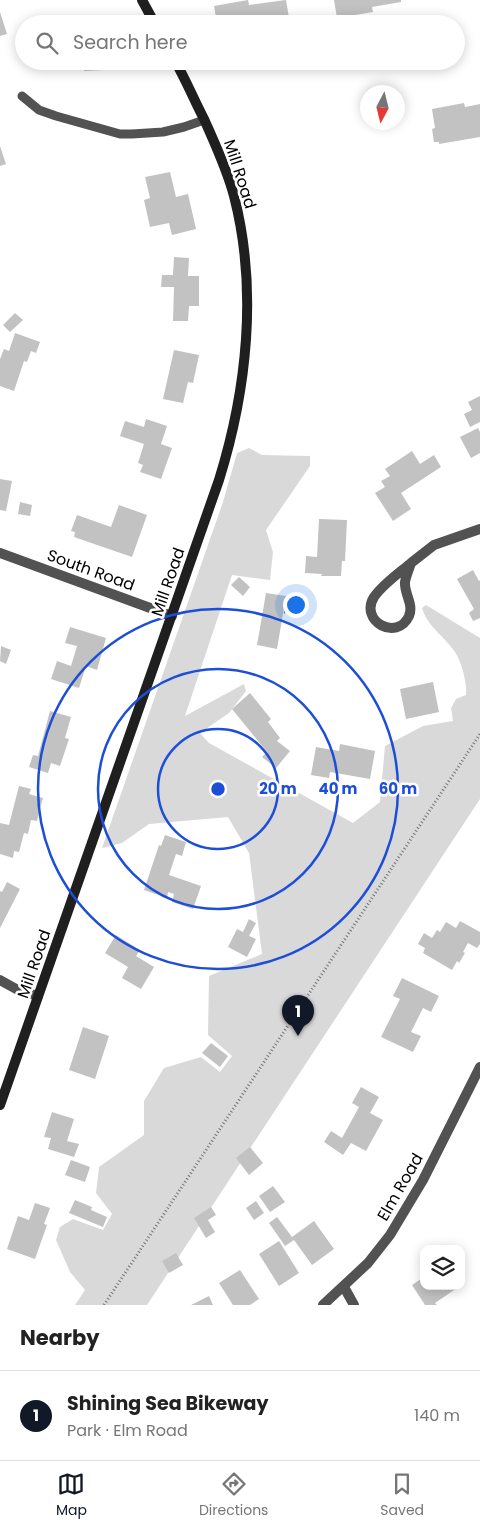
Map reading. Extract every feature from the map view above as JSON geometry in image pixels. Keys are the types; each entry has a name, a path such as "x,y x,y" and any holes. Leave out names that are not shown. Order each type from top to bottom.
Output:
{"street":[{"path":"145,1 151,15"},
{"name":"Mill Road","path":"0,1105 172,616 225,459 242,380 247,301 240,222 219,151 179,70"},
{"path":"412,563 405,581 411,611 408,618 398,627 391,628 379,625 370,608 379,592 412,563 434,545 480,530"},
{"name":"South Road","path":"0,552 172,616"},
{"path":"0,980 18,990 38,996"},
{"name":"Elm Road","path":"323,1305 368,1263 390,1235 423,1180 480,1067"},
{"path":"344,1287 354,1305"}],"lane":[{"path":"22,96 40,110 120,134 163,132 204,120"}],"path":[{"path":"284,612 301,615"},
{"path":"104,1305 480,734"}],"shaded area":[{"path":"249,448 262,455 310,456 310,466 266,530 273,552 270,580 232,575 185,716 244,684 246,691 229,713 200,733 209,743 353,823 380,802 385,746 423,726 453,721 451,708 456,699 466,695 465,679 458,657 424,614 422,608 426,605 480,638 480,799 147,1305 75,1305 85,1290 70,1272 56,1240 60,1227 73,1219 103,1230 112,1214 96,1193 99,1167 144,1135 144,1101 164,1068 201,1057 220,1072 232,1056 208,1035 209,976 262,954 249,853 228,817 149,824 122,843 102,848 223,502 237,453"}],"building":[{"path":"248,0 249,5 286,0 288,15 216,15 214,6"},
{"path":"334,0 401,0 401,2 372,7 373,12 355,15 336,15"},
{"path":"0,12 7,34 0,36"},
{"path":"464,103 465,107 480,104 480,137 439,144 439,142 434,142 432,129 435,128 432,109"},
{"path":"0,146 6,164 0,166"},
{"path":"170,172 176,197 188,194 196,229 172,235 169,223 150,227 144,200 150,198 145,177"},
{"path":"174,257 189,258 188,276 199,276 199,306 189,306 188,321 173,321 174,287 161,287 162,275 173,275"},
{"path":"15,313 23,320 10,332 3,325"},
{"path":"15,333 40,342 36,353 31,351 27,362 24,361 14,391 0,386 0,359 4,349 9,351"},
{"path":"174,350 199,355 193,383 188,382 183,403 163,399"},
{"path":"480,396 480,422 470,427 464,414 472,410 468,402"},
{"path":"146,419 167,426 161,444 172,448 161,479 140,472 143,465 138,463 144,444 120,436 125,421 144,427"},
{"path":"478,428 480,432 480,453 471,458 460,437"},
{"path":"412,451 420,464 434,455 441,467 401,493 411,509 393,521 375,493 385,487 381,481 390,476 385,469"},
{"path":"0,479 12,481 6,511 0,510"},
{"path":"20,502 32,505 30,516 18,514"},
{"path":"119,505 147,515 132,557 74,537 75,532 71,531 77,515 111,527"},
{"path":"319,519 347,520 345,561 342,561 341,576 321,576 322,574 305,573 306,556 317,557"},
{"path":"473,570 480,580 480,618 473,621 469,613 474,609 457,579"},
{"path":"239,577 250,587 243,596 231,585"},
{"path":"266,593 286,596 277,649 257,645"},
{"path":"70,627 106,638 97,670 86,666 79,688 51,679 57,661 71,666 77,646 65,643"},
{"path":"1,646 11,650 6,664 0,661"},
{"path":"433,682 439,712 406,719 400,689"},
{"path":"250,693 271,719 268,722 280,738 277,741 290,751 276,768 262,757 267,752 232,709"},
{"path":"50,711 71,717 65,738 69,739 60,766 51,763 48,773 29,767 33,755 38,756"},
{"path":"340,744 375,751 370,779 330,772 329,778 311,775 316,747 339,751"},
{"path":"19,786 31,789 29,794 43,798 37,821 31,820 28,834 24,833 19,852 14,851 13,858 0,854 0,823 9,825"},
{"path":"165,835 186,842 182,856 176,854 169,875 201,886 193,909 172,902 174,894 168,892 167,898 144,890 159,845 161,846"},
{"path":"7,882 20,889 0,928 0,891 2,892"},
{"path":"249,919 256,923 249,936 256,939 247,957 228,947 237,929 243,932"},
{"path":"460,921 480,932 480,944 477,948 468,943 463,952 465,953 452,970 423,953 425,948 418,944 424,933 432,938 437,930 440,932 446,922 456,928"},
{"path":"116,935 140,950 136,956 154,967 141,989 122,978 128,967 105,953"},
{"path":"402,978 439,996 431,1012 423,1008 411,1032 421,1036 413,1052 381,1037 400,999 393,996"},
{"path":"83,1027 109,1036 95,1079 69,1070"},
{"path":"211,1043 228,1056 220,1067 202,1053"},
{"path":"361,1087 379,1097 370,1113 383,1120 366,1151 351,1143 343,1155 324,1142 331,1131 342,1138 359,1107 352,1103"},
{"path":"52,1112 74,1119 67,1141 79,1144 74,1157 48,1149 51,1138 44,1137"},
{"path":"250,1147 263,1163 249,1175 236,1158"},
{"path":"71,1160 90,1167 85,1182 65,1175"},
{"path":"273,1186 285,1202 270,1212 259,1196"},
{"path":"75,1200 92,1207 91,1210 107,1217 103,1227 69,1213"},
{"path":"256,1201 264,1213 254,1220 246,1208"},
{"path":"35,1203 50,1208 44,1224 47,1225 35,1259 7,1249 18,1216 29,1220"},
{"path":"211,1207 216,1215 208,1220 215,1232 206,1238 194,1218"},
{"path":"277,1217 292,1237 314,1221 334,1249 312,1265 294,1240 285,1246 269,1223"},
{"path":"279,1241 299,1273 279,1286 259,1254"},
{"path":"176,1253 183,1265 169,1273 162,1261"},
{"path":"240,1270 259,1299 250,1305 233,1305 219,1283"},
{"path":"420,1280 420,1290 454,1290 435,1303 437,1305 425,1305 412,1285"},
{"path":"209,1296 213,1305 191,1305"}],"place":[{"name":"Shining Sea Bikeway","path":"298,1036"}]}
